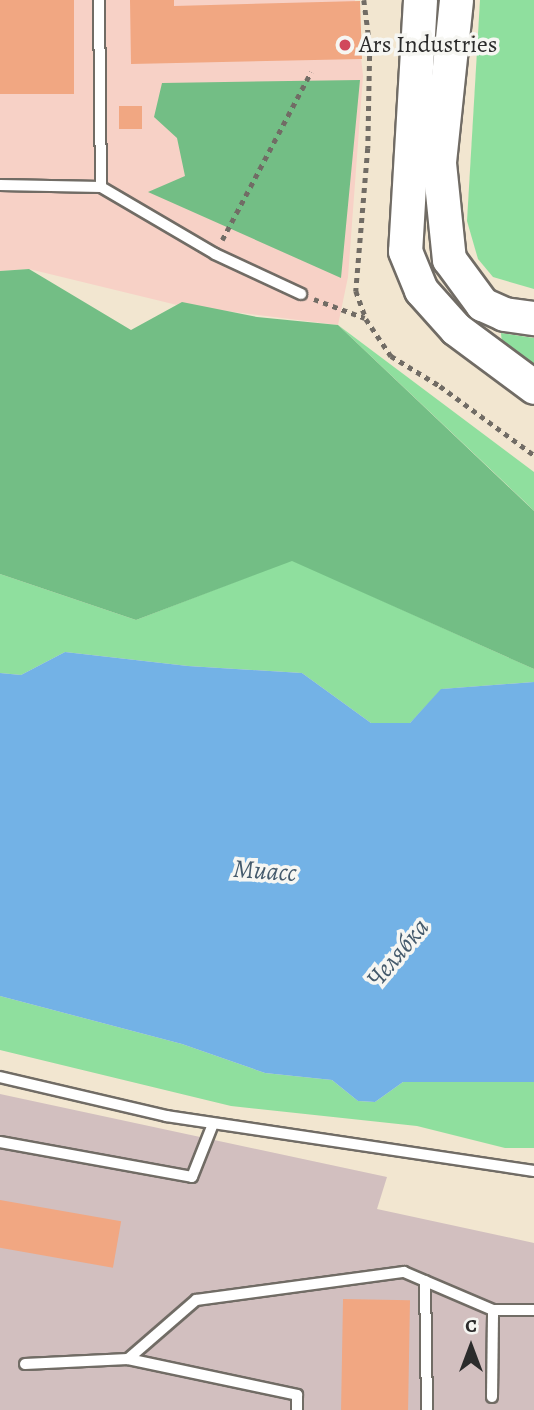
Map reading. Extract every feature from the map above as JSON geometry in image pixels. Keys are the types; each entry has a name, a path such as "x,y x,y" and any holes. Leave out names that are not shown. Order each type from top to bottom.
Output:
{"main road":[{"path":"420,0 405,251 421,290 456,329 534,387"},
{"path":"456,0 439,163 449,259 482,303 505,314 534,318"}],"lane":[{"path":"99,0 101,187"},
{"path":"0,185 101,187 215,254 301,294"},
{"path":"0,1077 213,1124 534,1171"},
{"path":"0,1142 192,1177 213,1124"},
{"path":"128,1359 196,1300 404,1272 493,1310 534,1310"},
{"path":"425,1281 427,1410"},
{"path":"492,1397 493,1310"},
{"path":"25,1364 128,1359 297,1395 297,1410"}],"path":[{"path":"215,254 311,72"},
{"path":"301,294 366,319"}],"shaded area":[{"path":"0,0 355,0 363,76 348,277 338,325 177,305 29,269 0,271"},
{"path":"0,1094 387,1177 377,1209 534,1243 534,1410 0,1410"}],"green space":[{"path":"480,0 534,0 534,289 493,277 478,259 467,221"},
{"path":"360,80 341,278 148,192 185,176 177,138 154,117 162,83"},
{"path":"29,269 131,330 182,302 257,317 338,325 534,511 534,669 292,561 136,620 0,574 0,271"},
{"path":"338,325 534,472 534,511 525,502"},
{"path":"501,333 534,338 534,366 502,344"},
{"path":"292,560 534,669 534,682 442,689 410,723 371,723 302,673 188,666 65,652 21,675 0,673 0,574 136,620"},
{"path":"0,996 182,1044 265,1073 332,1080 358,1101 375,1102 403,1082 534,1082 534,1148 505,1148 417,1126 231,1106 0,1050"}],"water":[{"path":"65,652 188,666 302,673 371,723 410,723 441,689 534,682 534,1082 403,1082 375,1102 358,1101 332,1080 265,1073 182,1044 0,996 0,673 21,675"}],"building":[{"path":"0,0 74,0 74,94 0,94"},
{"path":"130,0 174,0 174,6 360,1 362,59 131,64"},
{"path":"119,106 142,106 142,129 119,129"},
{"path":"0,1200 121,1221 113,1268 0,1248"},
{"path":"343,1299 410,1300 408,1410 341,1410"}],"place":[{"name":"Ars Industries","path":"345,45"}],"water label":[{"name":"Миасс","path":"265,871"},
{"name":"Челябка","path":"398,953"}]}
